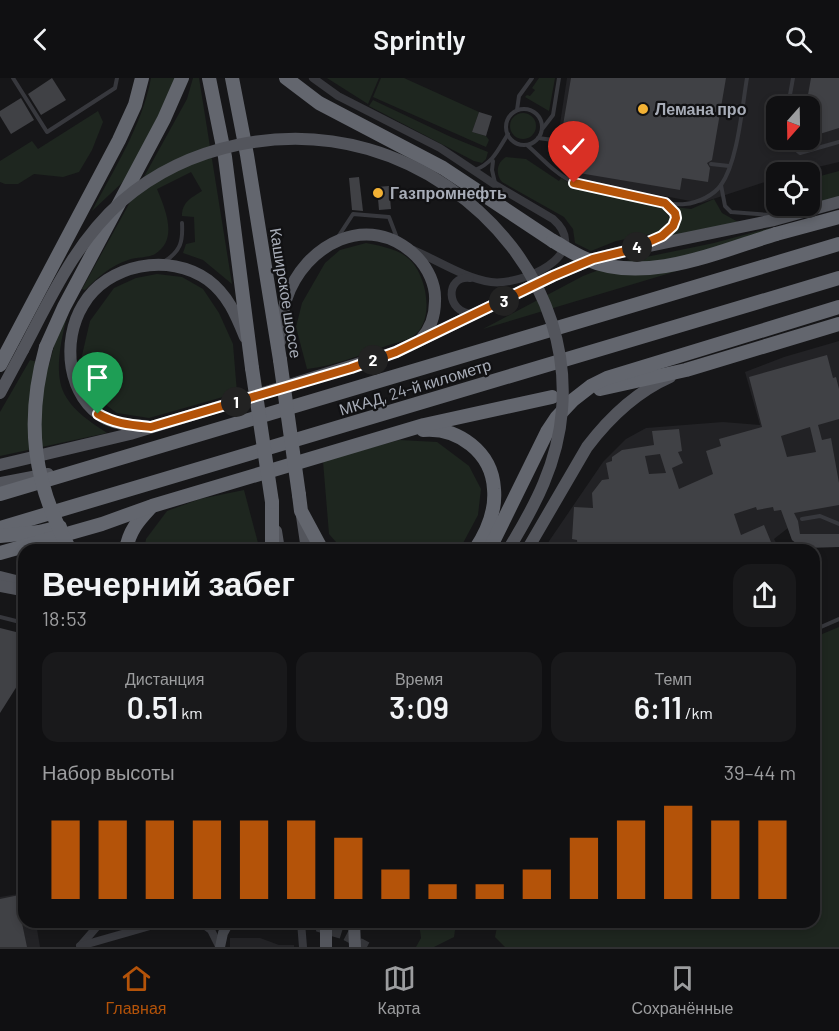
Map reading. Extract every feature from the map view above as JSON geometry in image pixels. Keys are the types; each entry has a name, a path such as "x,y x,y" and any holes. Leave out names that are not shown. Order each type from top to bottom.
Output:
{"highway":[{"path":"0,365 124,131 135,105 142,78"},
{"path":"66,544 56,526 45,496 38,471 34,442 36,390 46,347 64,307 164,119 182,78"},
{"path":"209,78 225,157 252,368 273,507 272,544"},
{"name":"Каширское шоссе","path":"232,78 247,155 301,511"},
{"path":"286,78 312,99 428,159 553,241 587,260 626,269 645,269 678,263 839,217"},
{"name":"МКАД, 24-й километр","path":"0,494 839,244"},
{"name":"МКАД, 24-й километр","path":"0,528 839,278"},
{"path":"492,544 540,444 557,417 573,399 607,378 839,307"},
{"path":"600,389 686,370 839,324"},
{"path":"32,544 424,425 552,396"},
{"path":"406,432 429,430 446,432 463,438 478,451 489,467 494,487 494,504 491,519 479,544"},
{"path":"127,544 135,525 152,506"},
{"path":"301,511 319,544"},
{"path":"0,536 39,532 135,512"},
{"path":"0,553 18,548"}],"main road":[{"path":"0,393 71,261 101,222 146,183 199,155 256,141 291,138 342,143 369,149 395,158 440,182 492,222 527,267 545,301 555,333 563,382 559,436 546,483 512,544"},
{"path":"820,207 839,202"},
{"path":"0,465 130,434 351,368 419,342 553,276 593,259 784,216"},
{"path":"279,356 286,302 298,274 320,250 336,240 356,235 386,237 398,243 421,261 428,272 435,295 433,320 428,332 419,342"},
{"path":"151,427 125,425 108,420 87,403 72,376 70,364 75,324 82,306 92,292 105,281 141,266 159,265 187,270 209,281 224,295 234,309 250,352"},
{"path":"530,544 587,447 599,431 634,398 663,380 686,370"},
{"path":"0,483 96,466"},
{"path":"273,507 278,544"},
{"name":"Каширское шоссе","path":"301,511 306,544"},
{"path":"0,577 18,582"},
{"path":"0,586 18,590"},
{"path":"220,947 226,928"},
{"path":"325,928 326,943"}],"street":[{"path":"301,78 312,99"},
{"path":"313,78 338,96 431,143 558,224 565,235 564,249 554,262 518,280 500,283 462,278 454,284 451,294 453,304 460,311 470,315 478,314"},
{"path":"398,243 477,279"},
{"path":"79,947 94,928"},
{"path":"79,947 144,928"},
{"path":"207,928 215,935 220,947"},
{"path":"301,928 303,947"}],"lane":[{"path":"13,78 47,132 115,88 117,78"},
{"path":"517,110 519,96 532,78"},
{"path":"527,145 538,138 553,115 559,78"},
{"path":"508,134 516,142 527,145 561,175 574,183 665,203 685,204 708,197 721,185 737,143 747,78"},
{"path":"790,96 793,78"},
{"path":"475,170 493,160 508,134 507,120 517,110 522,108 533,110 540,118 543,128"},
{"path":"538,138 561,141"},
{"path":"820,147 839,142"},
{"path":"796,150 800,153 811,150"},
{"path":"493,160 493,177 496,186"},
{"path":"711,164 729,166"},
{"path":"721,185 725,206 731,212 766,215"},
{"path":"630,250 662,236 673,226 675,213 665,203"},
{"path":"336,240 353,214 389,217 398,243"},
{"path":"159,265 179,249 183,240 182,223"},
{"path":"802,519 820,516 839,525"},
{"path":"0,617 18,622"},
{"path":"820,627 839,619"}],"shaded area":[{"path":"151,78 175,78 171,91 125,180 92,211 134,130"},
{"path":"193,78 199,78 232,284 203,260 183,253 186,244 195,242 194,217 182,216 184,207 188,201 202,191 191,172 157,189 168,223 167,240 162,248 155,254 116,265 85,290 82,289 187,99"},
{"path":"327,78 379,78 368,104"},
{"path":"381,78 404,78 479,112 472,132 486,136 489,140 486,147 373,97"},
{"path":"539,78 555,78 549,111 525,97 530,96 535,90 532,88"},
{"path":"567,78 839,78 839,162 820,167 820,162 766,162 766,182 701,203 574,179 554,163"},
{"path":"373,100 488,152 486,159 482,163 474,161 369,106"},
{"path":"98,111 103,122 92,150 79,172 63,177 34,174 18,184 0,182 0,161 32,141 38,149"},
{"path":"523,113 532,117 536,126 532,135 523,139 514,135 510,126 514,117"},
{"path":"506,157 526,159 559,181 561,178 597,193 661,206 670,218 669,225 656,233 616,241 591,251 575,243 573,229 564,217 502,182 498,175 498,168"},
{"path":"839,171 839,196 822,201 820,176"},
{"path":"714,199 722,213 738,222 670,236 680,219 675,207 691,209"},
{"path":"770,228 774,242 483,329 583,276 617,263 714,243"},
{"path":"366,243 400,253 415,266 426,298 424,321 420,330 412,337 337,363 307,369 296,327 302,303 325,263 340,250"},
{"path":"157,274 182,277 203,289 219,313 233,344 237,393 149,418 117,413 94,396 80,364 90,321 114,288 136,278"},
{"path":"68,313 61,342 60,382 67,398 76,410 107,433 0,456 0,412 30,360 49,365 56,339"},
{"path":"839,341 839,547 820,548 820,544 797,544 792,540 788,528 774,539 777,544 547,544 603,462 626,439 646,428 723,422 760,425 745,372 784,357"},
{"path":"399,440 437,442 469,466 481,489 478,515 463,544 338,544 329,534 323,461"},
{"path":"244,490 258,544 145,544 146,539 167,511 200,499"},
{"path":"839,627 839,947 505,947 495,937 497,928 820,928 820,635"},
{"path":"18,894 18,928 37,928 40,947 0,947 0,897"},
{"path":"420,928 455,928 454,937 434,947 416,947 421,938"},
{"path":"230,938 260,938 279,945 294,945 294,947 230,947"}],"building":[{"path":"52,78 66,100 41,115 28,94"},
{"name":"Лемана про","path":"571,78 726,78 712,160 707,163 710,168 708,182 682,178 680,190 579,173 581,162 557,158 560,145 565,142 565,139 561,137"},
{"path":"811,78 839,78 839,128 820,134 820,96 808,96"},
{"path":"21,98 34,120 11,134 0,116 0,111"},
{"path":"479,112 492,116 486,136 472,132"},
{"path":"359,177 363,211 352,210 349,178"},
{"path":"389,186 391,209 379,210 377,187"},
{"path":"827,355 833,378 836,377 839,389 839,419 818,425 822,440 831,438 839,483 839,505 794,513 800,534 839,534 839,547 820,548 820,544 797,544 792,540 781,510 774,511 773,507 757,510 756,507 734,514 741,535 764,525 771,542 766,544 577,544 577,540 572,539 574,507 593,508 592,493 602,480 609,479 606,463 612,461 612,457 622,450 654,445 652,431 679,429 682,451 678,452 683,463 672,468 679,489 713,474 706,451 721,446 719,439 762,427 749,377","holes":["810,427 816,452 787,457 781,436","660,454 666,473 649,474 645,456"]},
{"path":"0,628 18,632 18,684 0,713"},
{"path":"18,895 18,928 23,928 27,947 0,947 0,899"}],"tunnel":[{"path":"322,928 345,935 367,947"}],"place":[{"name":"Лемана про","path":"643,109"},
{"name":"Газпромнефть","path":"378,193"}],"route":[{"path":"98,414 125,425 151,427 351,368 419,342 553,276 593,259 630,250 662,236 671,230 675,222 675,213 665,203 574,183"}]}
